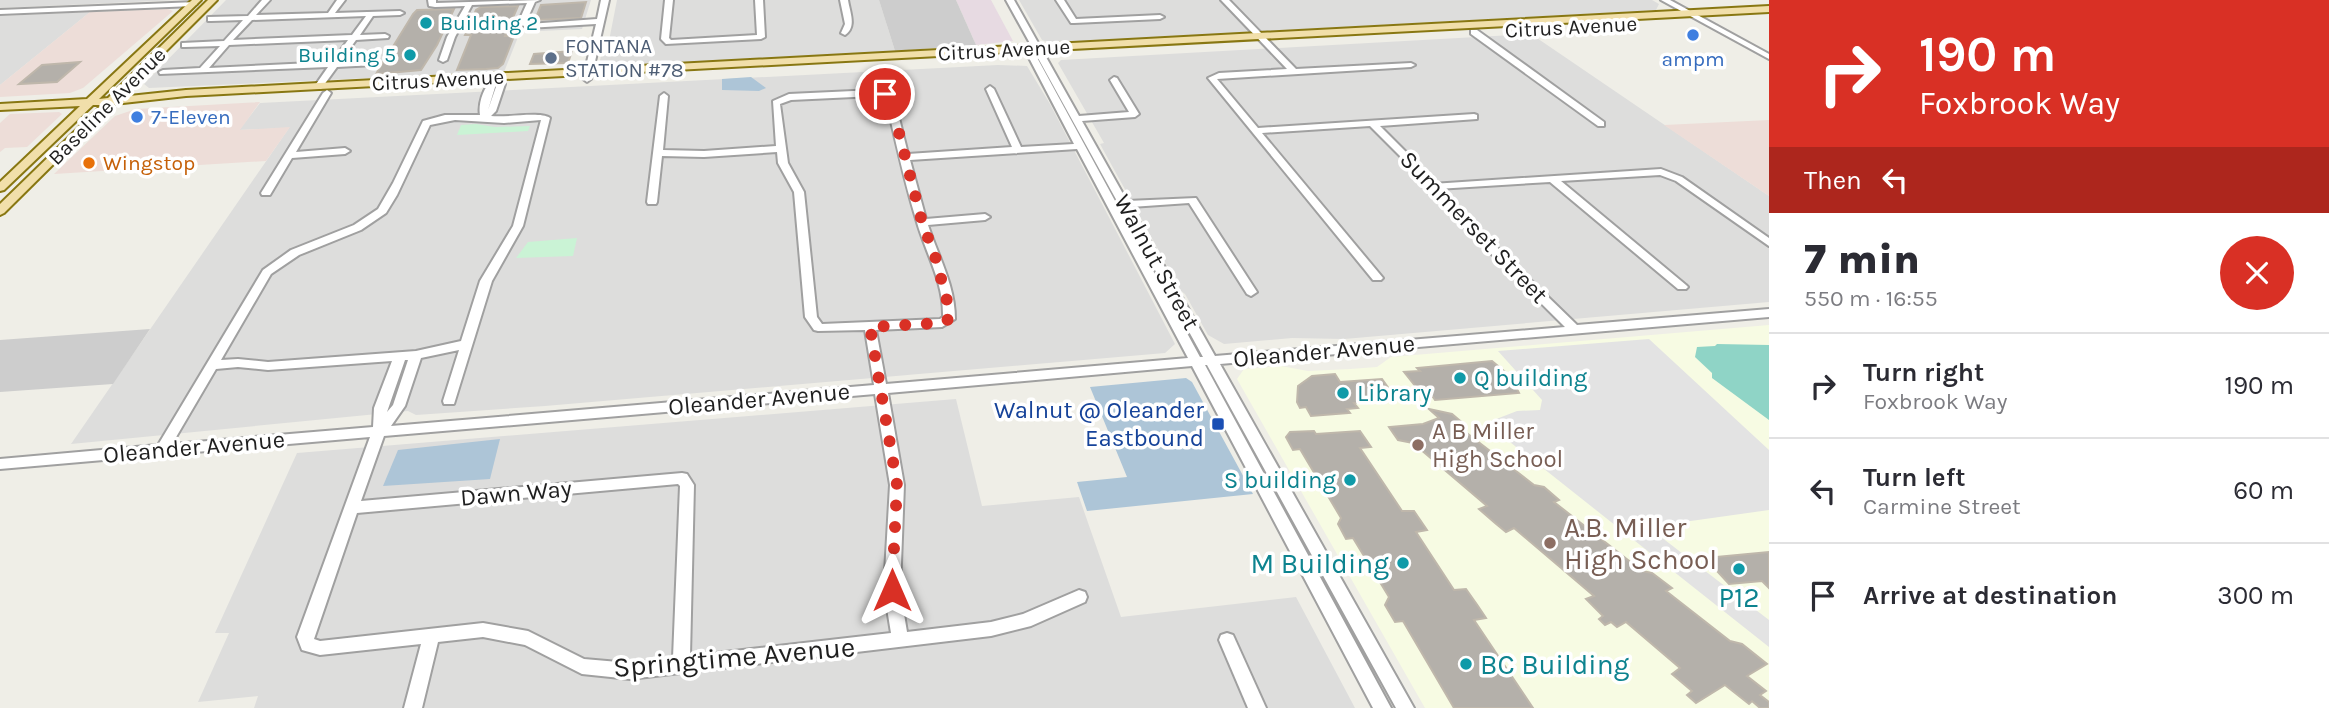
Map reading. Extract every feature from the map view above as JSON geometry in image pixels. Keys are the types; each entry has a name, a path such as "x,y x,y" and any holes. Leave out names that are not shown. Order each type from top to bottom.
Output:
{"main road":[{"name":"Baseline Avenue","path":"0,211 213,0"},
{"name":"Baseline Avenue","path":"0,188 195,2"},
{"name":"Citrus Avenue","path":"1264,40 1474,32 1769,9"},
{"name":"Citrus Avenue","path":"0,107 114,101 129,104 323,90 1264,40 1689,13 1716,19 1769,16"},
{"name":"Citrus Avenue","path":"323,90 497,84 587,76"}],"street":[{"path":"203,69 266,0"},
{"path":"330,15 341,0"},
{"path":"534,0 522,23 528,26 599,24"},
{"path":"432,2 534,0"},
{"path":"587,76 605,0"},
{"path":"669,0 665,39 669,42 761,37 759,0"},
{"path":"844,0 849,24 845,33"},
{"name":"Walnut Street","path":"1001,0 1077,120 1124,204 1382,708"},
{"name":"Walnut Street","path":"1010,0 1081,146 1405,708"},
{"path":"1060,0 1074,21 1160,17"},
{"path":"1224,0 1294,71"},
{"path":"1665,0 1689,13"},
{"path":"1679,0 1769,57"},
{"path":"0,12 195,2"},
{"path":"443,60 451,37 470,3"},
{"path":"211,19 400,13"},
{"path":"266,193 289,155 335,64 371,14"},
{"path":"1716,19 1769,48"},
{"path":"1474,32 1601,124"},
{"path":"185,45 386,36"},
{"path":"163,72 372,63"},
{"path":"1377,278 1214,83 1213,76 1411,65"},
{"path":"1077,120 1135,114 1114,80"},
{"path":"485,117 492,111 497,84"},
{"path":"990,89 1018,150"},
{"path":"885,94 890,98 905,157 922,222 940,272 950,312 949,319 942,323 831,329 818,327 811,317 799,192 783,163 776,103 781,99 885,94"},
{"path":"652,202 664,96"},
{"path":"162,450 267,272 276,263 301,248 367,221 384,210 426,123 441,119 485,117 500,120 546,118 518,226 512,242 492,268 449,401"},
{"path":"1256,131 1474,117"},
{"name":"Summerset Street","path":"1373,123 1410,161 1429,187 1576,331"},
{"path":"905,157 1081,146"},
{"path":"657,153 781,149"},
{"path":"289,155 345,151"},
{"path":"1429,187 1661,172 1671,174 1769,243"},
{"path":"1551,178 1682,287"},
{"path":"1124,204 1192,200 1251,292"},
{"path":"922,222 985,217"},
{"name":"Oleander Avenue","path":"0,464 1769,313"},
{"path":"870,327 897,485 892,590 900,641"},
{"path":"211,365 238,363 268,366 416,355 467,344"},
{"path":"379,432 399,406 416,355"},
{"path":"351,508 379,432 381,408 400,356"},
{"path":"387,392 404,390"},
{"name":"Dawn Way","path":"351,508 682,478 687,485 681,665"},
{"name":"Springtime Avenue","path":"351,508 305,637 308,645 320,648 484,630 527,638 582,666 630,671 991,629 1025,621 1079,597"},
{"path":"413,708 432,635"},
{"path":"1227,640 1257,708"}],"shaded area":[{"path":"0,0 178,0 0,8"},
{"path":"226,0 591,0 582,29 520,32 504,72 149,88 144,84"},
{"path":"617,0 879,0 895,51 609,67 599,64 602,52 607,51"},
{"path":"879,0 956,0 976,45 895,51"},
{"path":"956,0 991,0 1013,41 976,45"},
{"path":"1019,0 1652,0 1659,4 1656,10 1050,43 1042,40"},
{"path":"173,11 83,88 70,93 0,97 0,85 90,12"},
{"path":"90,12 0,85 0,16"},
{"path":"1531,34 1769,196 1769,302 1344,339 1292,338 1224,344 1208,335 1181,291 1100,144 1104,143 1058,63 1061,60"},
{"path":"998,65 1027,66 1050,104 1175,344 1165,353 545,406 416,415 408,411 71,444 289,128 239,130 260,103"},
{"path":"751,77 766,88 759,91 722,90 722,79"},
{"path":"260,102 240,130 290,127 266,161 54,174 115,116 136,109"},
{"path":"10,114 62,114 27,147 5,148 0,152 0,123"},
{"path":"1769,120 1769,196 1664,125"},
{"name":"A.B. Miller High School","path":"1769,325 1769,708 1425,708 1237,379 1244,369 1281,366 1308,371 1377,367 1391,357"},
{"path":"150,329 113,384 0,392 0,340"},
{"path":"1649,339 1769,450 1769,510 1648,527 1769,620 1769,647 1486,423 1517,411 1540,410 1542,400 1498,351"},
{"path":"1717,344 1769,345 1769,420 1712,378 1712,373 1695,357 1697,347"},
{"path":"1186,378 1192,382 1253,494 1087,511 1077,482 1127,477 1090,387"},
{"path":"956,399 982,506 1079,497 1121,617 1296,597 1355,708 254,708 258,696 198,702 229,633 215,633 297,453"},
{"path":"500,439 490,479 383,486 398,450"}],"green space":[{"path":"461,125 495,127 530,126 528,131 457,135"},
{"path":"577,238 573,256 516,258 528,242"}],"building":[{"path":"586,2 581,18 535,20 541,5"},
{"path":"518,6 505,36 514,36 503,64 498,68 457,70 471,35 465,35 476,10 481,7"},
{"path":"454,9 437,45 421,70 376,74 417,10"},
{"name":"FONTANA STATION #78","path":"572,51 568,63 530,64 534,54"},
{"path":"80,62 57,82 19,84 42,65"},
{"name":"Q building","path":"1492,361 1510,376 1519,393 1435,400 1433,397 1424,397 1404,372 1420,371 1417,368"},
{"name":"Library","path":"1335,374 1340,382 1382,379 1397,400 1354,403 1358,408 1347,409 1350,413 1311,416 1306,407 1300,408 1297,402 1298,386 1312,376"},
{"path":"1429,409 1452,414 1464,424 1459,427 1534,485 1544,487 1559,500 1554,502 1642,571 1652,573 1672,588 1666,591 1730,641 1742,644 1767,664 1747,676 1766,691 1760,695 1769,702 1769,708 1760,708 1752,701 1749,704 1725,685 1696,703 1687,695 1692,691 1672,674 1680,668 1626,622 1617,627 1611,622 1605,625 1599,619 1603,616 1586,599 1594,596 1514,528 1506,532 1495,523 1479,509 1487,506 1413,443 1398,440 1389,427 1423,424 1439,418"},
{"path":"1314,431 1316,434 1360,431 1371,447 1360,448 1402,511 1414,511 1427,530 1416,532 1454,590 1466,589 1486,618 1474,620 1533,708 1454,708 1403,621 1395,622 1385,605 1389,597 1353,538 1346,539 1338,524 1341,518 1300,449 1293,450 1286,437 1290,432"},
{"path":"1769,552 1769,588 1762,581 1729,584 1705,558"}],"place":[{"name":"Building 2","path":"426,23"},
{"name":"ampm","path":"1693,35"},
{"name":"Building 5","path":"410,55"},
{"name":"FONTANA STATION #78","path":"551,58"},
{"name":"7-Eleven","path":"137,117"},
{"name":"Wingstop","path":"89,163"},
{"name":"Q building","path":"1460,378"},
{"name":"Library","path":"1343,393"},
{"name":"Walnut @ Oleander Eastbound","path":"1218,424"},
{"name":"A B Miller High School","path":"1418,445"},
{"name":"S building","path":"1350,480"},
{"name":"A.B. Miller High School","path":"1550,543"},
{"name":"M Building","path":"1403,563"},
{"name":"P12","path":"1739,569"},
{"name":"BC Building","path":"1466,664"}],"route":[{"path":"885,94 890,98 922,222 935,256 950,312 949,319 942,323 870,327 897,485 892,590"}]}
